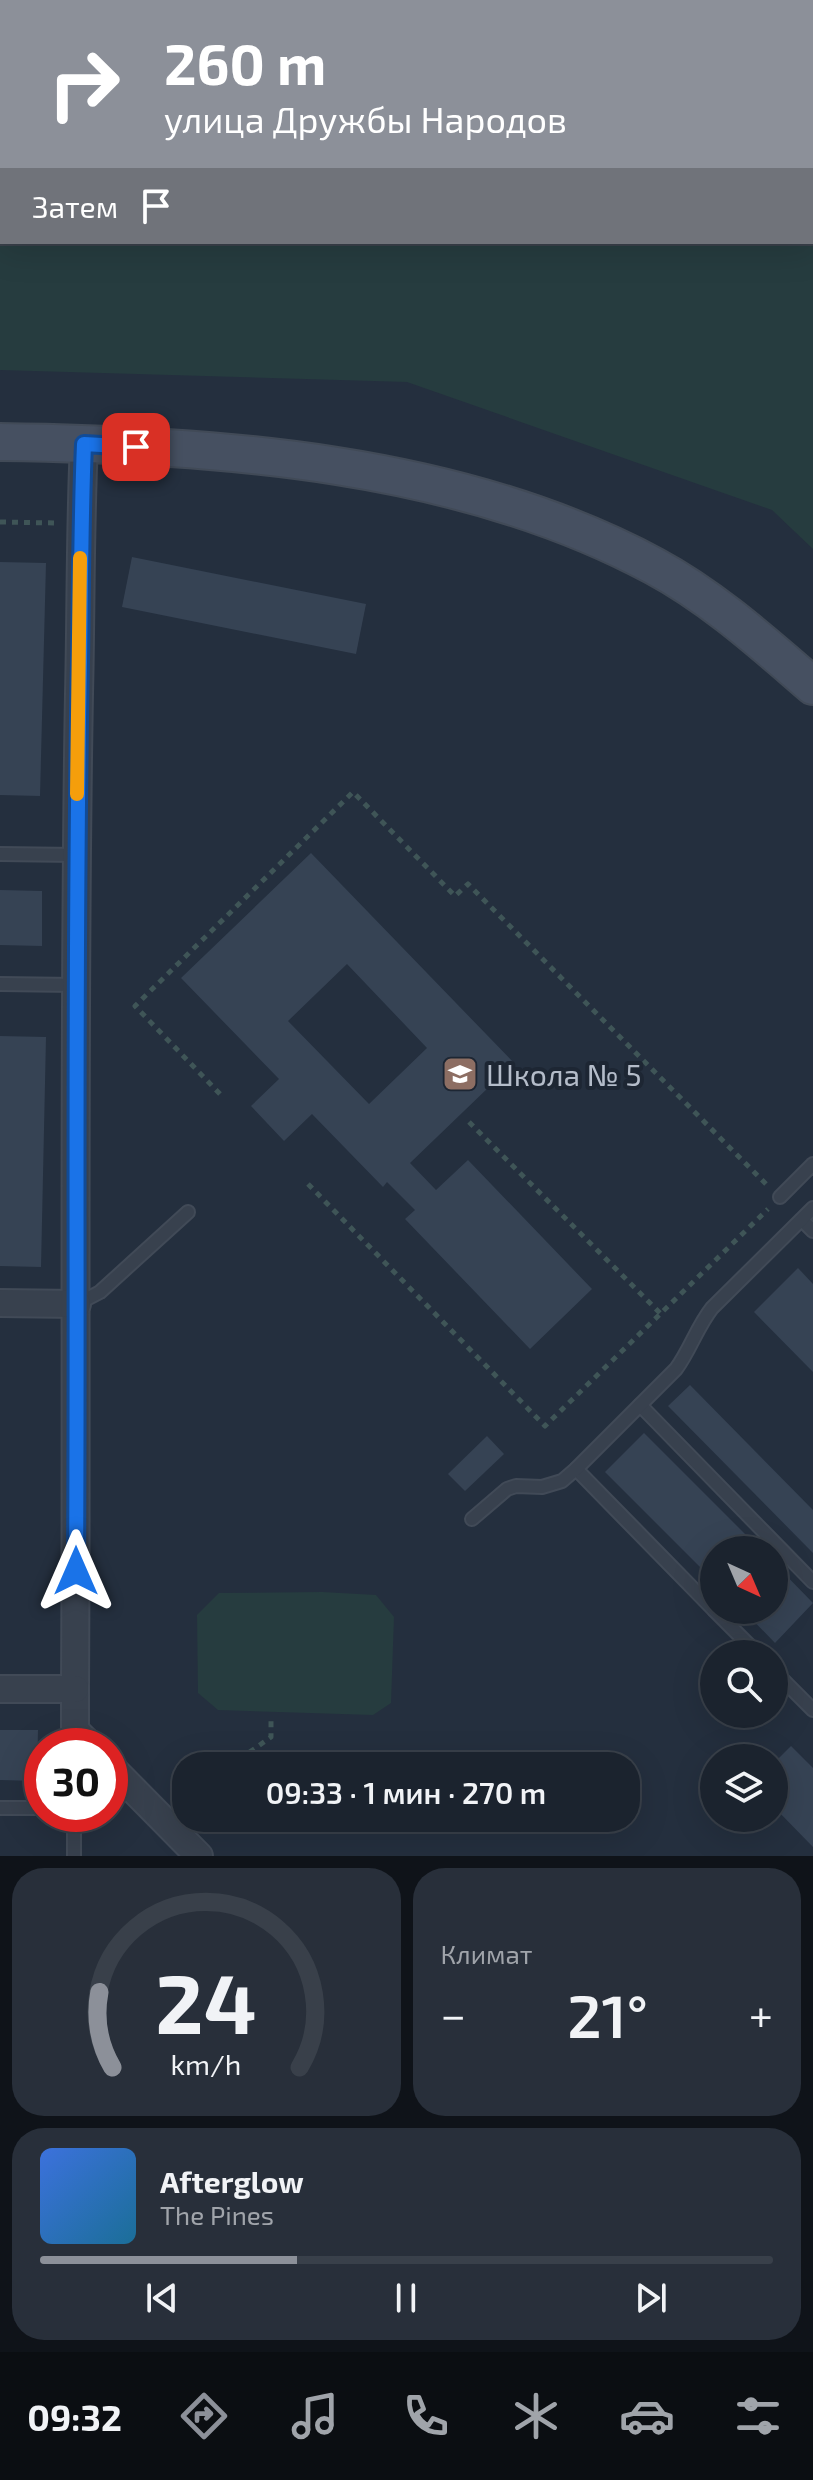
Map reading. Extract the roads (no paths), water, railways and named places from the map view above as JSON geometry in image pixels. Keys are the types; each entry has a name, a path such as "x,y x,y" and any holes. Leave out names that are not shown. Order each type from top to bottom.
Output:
{"street":[{"path":"0,442 189,450 311,464 413,480 535,514 598,538 656,567 709,600 813,686"},
{"path":"79,1728 75,1689 75,985 80,524 84,444"},
{"path":"0,1303 77,1304"},
{"path":"0,1689 75,1689"},
{"path":"128,1784 199,1856"}],"lane":[{"path":"0,854 76,855"},
{"path":"0,984 75,985"},
{"path":"780,1197 813,1164"},
{"path":"472,1519 507,1489 516,1486 542,1487 562,1481 576,1469 676,1369 712,1308 813,1208"},
{"path":"77,1304 100,1292 188,1212"},
{"path":"802,1220 813,1231"},
{"path":"640,1405 813,1582"},
{"path":"576,1469 700,1596"},
{"path":"728,1624 744,1640"},
{"path":"788,1685 813,1710"},
{"path":"0,1808 24,1808"},
{"path":"74,1832 74,1856"}],"place":[{"name":"Школа № 5","path":"460,1074"}]}
